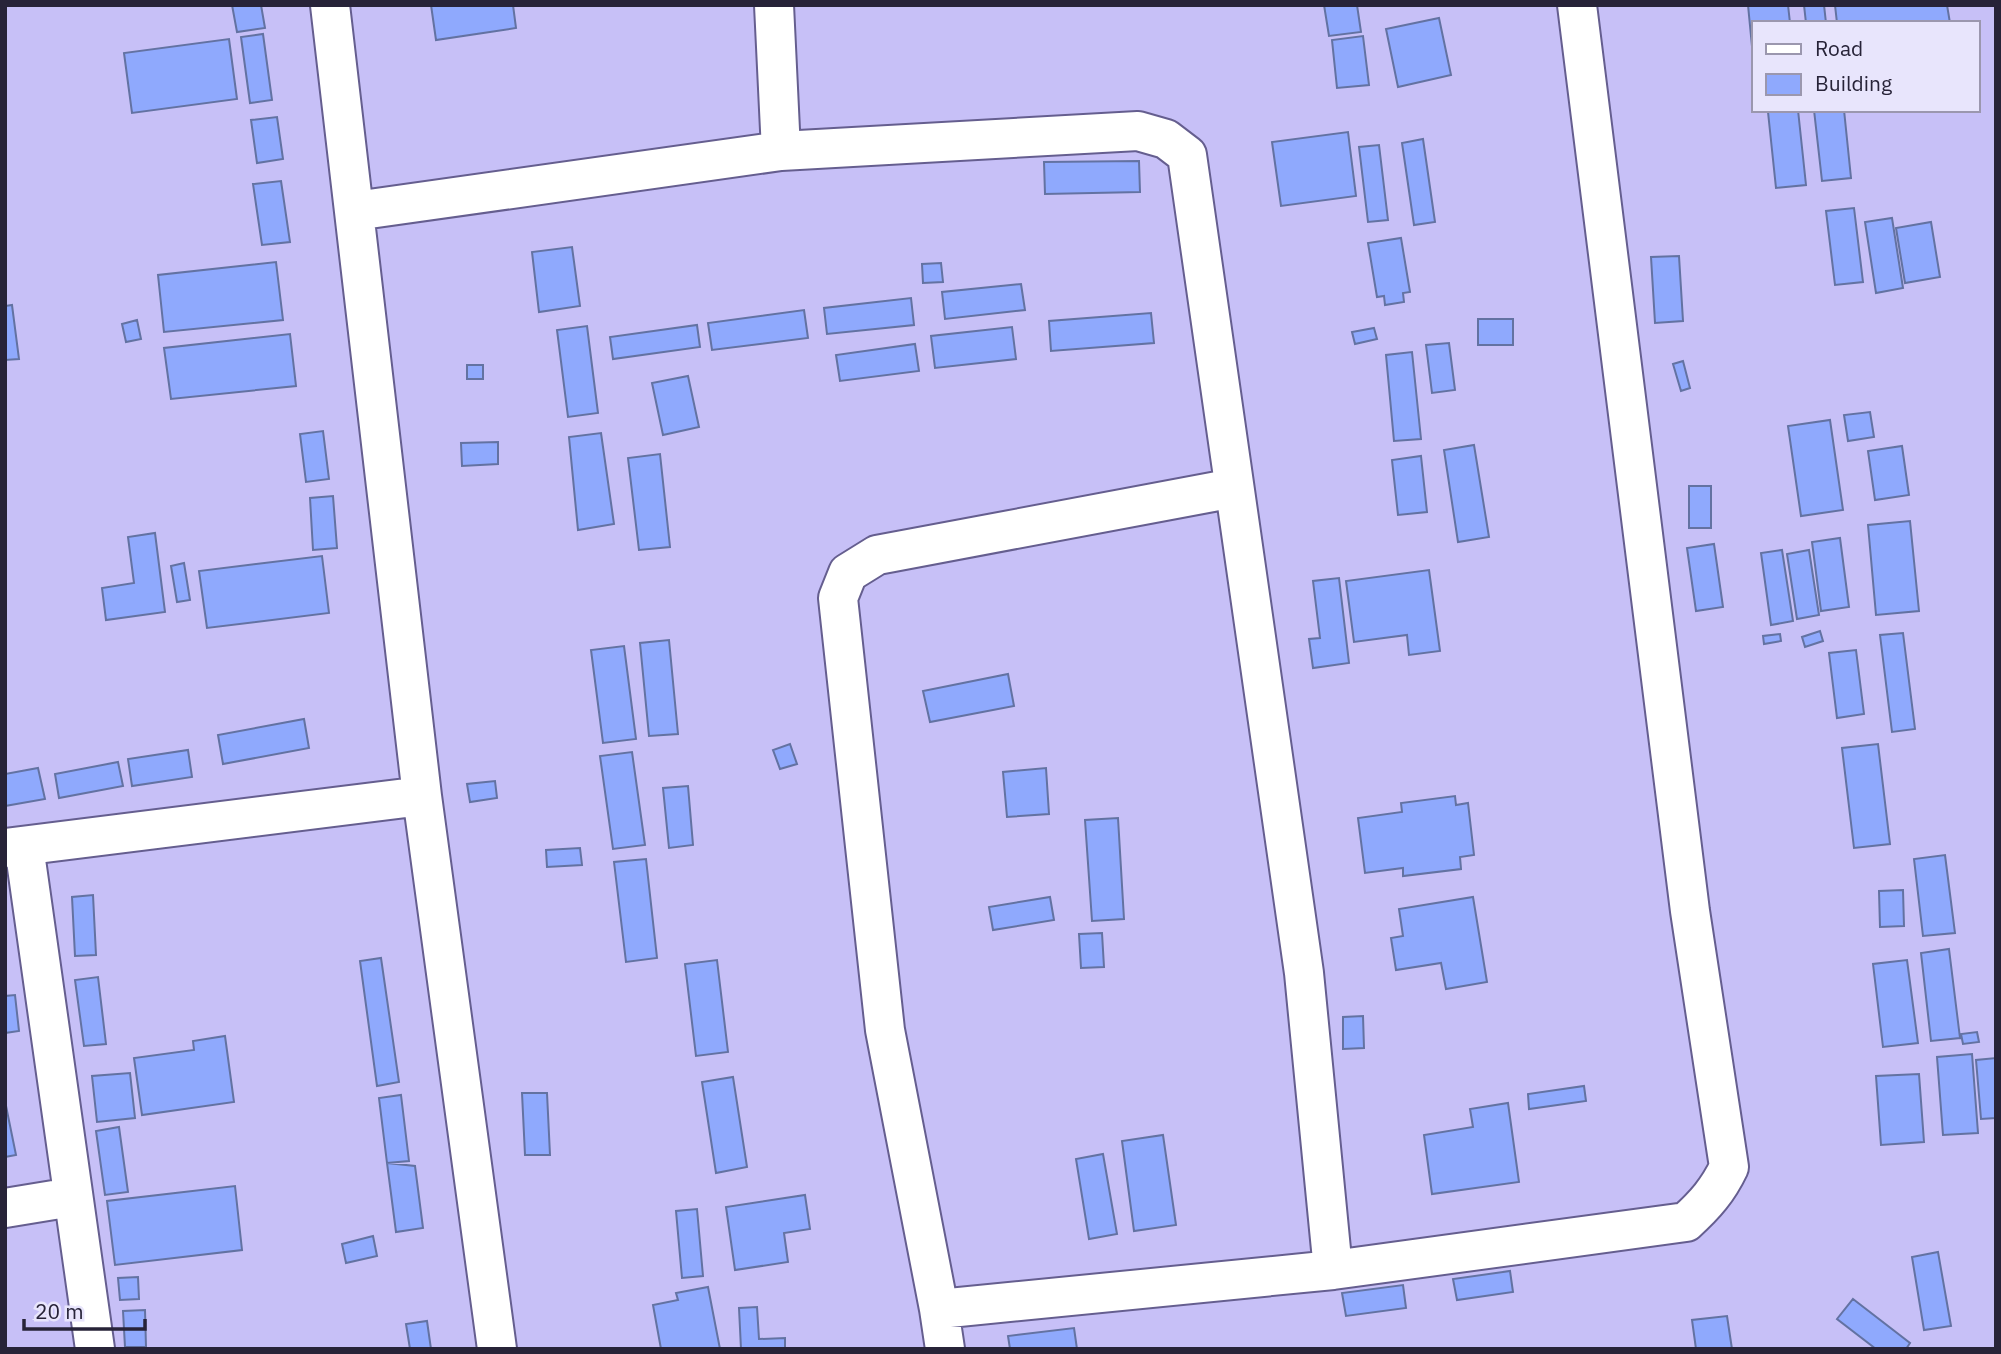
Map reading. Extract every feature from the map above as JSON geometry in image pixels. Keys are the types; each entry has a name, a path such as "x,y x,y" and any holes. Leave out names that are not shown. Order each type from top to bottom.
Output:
{"street":[{"path":"330,5 422,796 497,1349"},
{"path":"774,5 781,151"},
{"path":"939,1309 1333,1270 1686,1222 1720,1187 1728,1167 1690,911 1577,5"},
{"path":"355,211 781,151 1138,131 1166,139 1187,155 1304,973 1333,1270"},
{"path":"945,1349 885,1030 838,598 848,573 877,555 1234,488"},
{"path":"95,1349 14,847 422,796"},
{"path":"5,1208 72,1197"}],"building":[{"path":"232,5 261,5 265,28 237,32"},
{"path":"431,5 513,5 516,28 436,40"},
{"path":"1324,5 1357,5 1361,32 1329,36"},
{"path":"1748,5 1788,5 1790,21 1752,21 1752,46"},
{"path":"1804,5 1824,5 1826,21 1806,21"},
{"path":"1835,5 1947,5 1950,21 1837,21"},
{"path":"1439,18 1451,75 1398,87 1386,29"},
{"path":"263,34 272,100 250,103 241,37"},
{"path":"1363,36 1369,85 1337,88 1332,40"},
{"path":"229,39 237,99 132,113 124,53"},
{"path":"1768,112 1798,112 1806,185 1776,188"},
{"path":"1814,112 1844,112 1851,178 1822,181"},
{"path":"277,117 283,159 257,163 251,120"},
{"path":"1348,132 1356,196 1281,206 1272,142"},
{"path":"1423,139 1435,222 1414,225 1402,143"},
{"path":"1379,145 1388,220 1368,222 1359,147"},
{"path":"1139,161 1140,192 1045,194 1044,162"},
{"path":"281,181 290,242 262,245 253,184"},
{"path":"1854,208 1863,282 1835,285 1826,211"},
{"path":"1892,218 1903,288 1876,293 1865,222"},
{"path":"1931,222 1940,277 1905,283 1896,228"},
{"path":"1401,238 1410,292 1403,293 1404,302 1385,305 1384,296 1377,297 1368,243"},
{"path":"572,247 580,306 539,312 532,252"},
{"path":"1679,256 1683,321 1655,323 1651,257"},
{"path":"276,262 283,320 164,332 158,275"},
{"path":"941,263 943,282 923,283 922,264"},
{"path":"1021,284 1025,310 945,319 942,292"},
{"path":"911,298 914,325 827,334 824,308"},
{"path":"12,305 19,359 5,360 5,306"},
{"path":"804,310 808,338 712,350 708,323"},
{"path":"1151,313 1154,343 1051,351 1049,321"},
{"path":"1478,319 1513,319 1513,345 1478,345"},
{"path":"137,320 141,339 126,342 122,324"},
{"path":"697,325 700,347 613,359 610,337"},
{"path":"587,326 598,413 568,417 557,330"},
{"path":"1012,327 1016,359 935,368 931,336"},
{"path":"1374,328 1377,339 1355,344 1352,332"},
{"path":"290,334 296,386 171,399 164,348"},
{"path":"1449,343 1455,390 1432,393 1426,345"},
{"path":"915,344 919,371 840,381 836,355"},
{"path":"1412,352 1421,439 1394,441 1386,355"},
{"path":"1683,361 1690,388 1681,391 1673,364"},
{"path":"467,365 483,365 483,379 467,379"},
{"path":"688,376 699,427 663,435 652,383"},
{"path":"1870,412 1874,437 1848,441 1844,415"},
{"path":"1830,420 1843,510 1801,516 1788,426"},
{"path":"323,431 329,479 306,482 300,434"},
{"path":"601,433 614,524 578,530 569,437"},
{"path":"498,442 498,464 462,466 461,443"},
{"path":"1474,445 1489,537 1458,542 1444,450"},
{"path":"1902,446 1909,495 1875,500 1868,451"},
{"path":"660,454 670,547 639,550 628,458"},
{"path":"1421,456 1427,512 1398,515 1392,460"},
{"path":"1689,486 1711,486 1711,528 1689,528"},
{"path":"333,496 337,548 313,550 310,498"},
{"path":"1910,521 1919,611 1876,615 1868,525"},
{"path":"155,533 165,612 106,620 102,588 134,583 128,537"},
{"path":"1840,538 1849,607 1821,611 1812,542"},
{"path":"1714,544 1723,607 1696,611 1687,548"},
{"path":"1782,550 1793,621 1771,625 1761,553"},
{"path":"1809,550 1819,615 1797,619 1787,554"},
{"path":"322,556 329,613 207,628 199,571"},
{"path":"184,563 190,600 177,602 171,566"},
{"path":"1429,570 1440,651 1409,655 1407,635 1354,642 1346,581"},
{"path":"1339,578 1349,663 1313,668 1309,639 1320,638 1313,581"},
{"path":"1820,631 1823,641 1805,647 1802,637"},
{"path":"1903,633 1915,729 1892,732 1880,635"},
{"path":"1780,634 1781,641 1764,644 1763,636"},
{"path":"669,640 678,734 649,736 640,643"},
{"path":"624,646 636,739 603,743 591,650"},
{"path":"1856,650 1864,714 1837,718 1829,653"},
{"path":"1008,674 1014,706 930,722 923,691"},
{"path":"304,719 309,748 223,764 218,735"},
{"path":"790,744 797,764 780,769 773,750"},
{"path":"1878,744 1890,844 1854,848 1842,748"},
{"path":"188,750 192,777 132,786 128,759"},
{"path":"632,752 645,845 613,849 600,756"},
{"path":"118,762 123,786 59,798 55,774"},
{"path":"38,768 45,799 5,806 5,774"},
{"path":"1046,768 1049,814 1007,817 1003,772"},
{"path":"495,781 497,798 470,802 467,784"},
{"path":"688,786 693,845 669,848 663,788"},
{"path":"1455,796 1456,805 1468,803 1474,855 1460,857 1461,869 1403,876 1403,868 1365,873 1358,818 1402,812 1401,803"},
{"path":"1118,818 1124,919 1092,921 1085,820"},
{"path":"580,848 582,865 547,867 546,850"},
{"path":"1945,855 1955,933 1923,936 1914,859"},
{"path":"646,859 657,958 626,962 614,862"},
{"path":"1903,890 1904,926 1880,927 1879,891"},
{"path":"93,895 96,955 75,956 72,897"},
{"path":"1050,897 1054,920 993,930 989,907"},
{"path":"1473,897 1487,982 1446,989 1441,963 1396,970 1391,938 1403,936 1399,909"},
{"path":"1102,933 1104,967 1081,968 1079,934"},
{"path":"1949,949 1960,1038 1931,1041 1921,953"},
{"path":"381,958 399,1082 377,1086 360,961"},
{"path":"717,960 728,1052 696,1056 685,964"},
{"path":"1907,960 1918,1043 1883,1047 1873,964"},
{"path":"98,977 106,1044 84,1046 75,980"},
{"path":"15,995 19,1031 5,1033 5,996"},
{"path":"1363,1016 1364,1048 1343,1049 1343,1017"},
{"path":"1977,1032 1979,1042 1963,1044 1961,1034"},
{"path":"225,1036 234,1102 142,1115 134,1058 194,1050 193,1041"},
{"path":"1972,1054 1978,1133 1943,1135 1937,1057"},
{"path":"1996,1058 1996,1118 1981,1119 1976,1060"},
{"path":"130,1073 135,1118 97,1122 92,1076"},
{"path":"1919,1074 1924,1142 1881,1145 1876,1076"},
{"path":"733,1077 747,1167 716,1173 702,1082"},
{"path":"1584,1086 1586,1101 1529,1109 1528,1094"},
{"path":"522,1093 547,1093 550,1155 525,1155"},
{"path":"401,1095 409,1161 387,1163 379,1098"},
{"path":"5,1101 16,1155 5,1157"},
{"path":"1508,1103 1519,1182 1432,1194 1424,1135 1473,1127 1470,1109"},
{"path":"119,1127 128,1192 105,1195 96,1131"},
{"path":"1163,1135 1176,1225 1134,1231 1122,1141"},
{"path":"1103,1154 1117,1234 1089,1239 1076,1159"},
{"path":"387,1163 415,1166 423,1228 396,1232"},
{"path":"235,1186 242,1250 115,1265 107,1201"},
{"path":"805,1195 810,1229 784,1233 788,1262 735,1270 726,1207"},
{"path":"697,1209 703,1276 682,1278 676,1211"},
{"path":"373,1236 377,1256 346,1263 342,1244"},
{"path":"1938,1252 1951,1326 1924,1330 1912,1257"},
{"path":"1510,1271 1513,1292 1457,1300 1453,1279"},
{"path":"138,1277 139,1299 120,1300 118,1278"},
{"path":"1403,1285 1406,1308 1346,1316 1342,1293"},
{"path":"708,1287 720,1349 661,1349 653,1305 678,1300 676,1293"},
{"path":"1853,1299 1910,1343 1906,1349 1876,1349 1837,1319"},
{"path":"757,1307 759,1339 785,1338 785,1349 741,1349 739,1308"},
{"path":"145,1310 146,1347 125,1347 123,1311"},
{"path":"1727,1316 1732,1349 1696,1349 1692,1320"},
{"path":"427,1321 431,1349 410,1349 406,1324"},
{"path":"1074,1328 1077,1349 1010,1349 1008,1336"}]}
